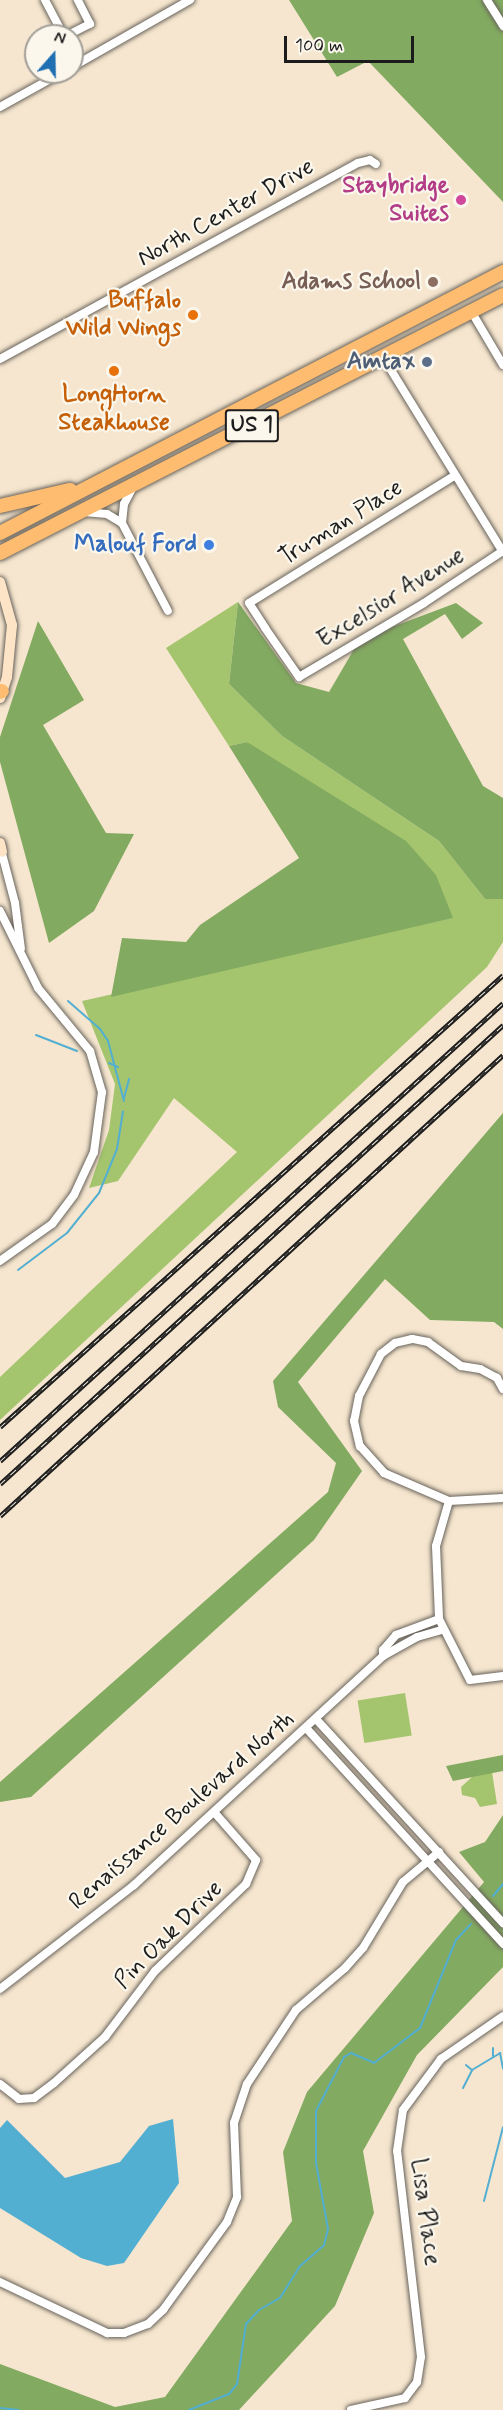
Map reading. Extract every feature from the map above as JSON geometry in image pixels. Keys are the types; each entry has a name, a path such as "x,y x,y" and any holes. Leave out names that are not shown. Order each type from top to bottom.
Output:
{"highway":[{"name":"US 1","path":"0,534 503,272"},
{"name":"US 1","path":"0,553 135,483 203,452 503,295"},
{"path":"0,506 24,503 101,481"}],"street":[{"path":"45,0 58,24"},
{"path":"78,0 90,24 84,27"},
{"path":"84,60 190,0"},
{"path":"487,0 503,26"},
{"path":"0,107 41,84"},
{"name":"North Center Drive","path":"0,359 358,163 370,160 376,164"},
{"path":"471,311 503,365"},
{"path":"383,357 454,476 503,551"},
{"name":"Truman Place","path":"299,676 249,603 454,476"},
{"path":"122,523 124,504 135,483"},
{"path":"77,512 107,514 122,523 168,611"},
{"name":"Excelsior Avenue","path":"299,676 424,603 503,551"},
{"path":"0,582 12,618 1,694"},
{"path":"0,663 9,644"},
{"path":"1,847 15,903 22,957"},
{"path":"0,911 38,988 90,1051 102,1092 102,1114 94,1152 65,1209 39,1235 0,1261"},
{"path":"503,1389 497,1378 480,1369 461,1366 428,1342 412,1339 388,1349 369,1373 354,1421 360,1446 384,1473 450,1501 503,1498"},
{"path":"450,1501 436,1546 439,1619 442,1630 470,1680 503,1677"},
{"name":"Renaissance Boulevard North","path":"383,1656 383,1650 396,1635 439,1619"},
{"name":"Renaissance Boulevard North","path":"0,1989 134,1885 307,1729 383,1656 417,1637 442,1630"},
{"path":"316,1719 503,1923"},
{"path":"307,1729 503,1944"},
{"name":"Pin Oak Drive","path":"0,2084 19,2099 34,2098 54,2083 105,2037 155,1971 246,1884 256,1860 214,1813"},
{"path":"0,2282 106,2333 124,2333 148,2324 163,2310 227,2222 237,2197 234,2123 247,2084 296,2010 345,1968 363,1948 403,1882 439,1852"},
{"name":"Lisa Place","path":"351,2410 405,2398 417,2382 420,2365 421,2331 397,2151 403,2109 441,2059 503,2016"}],"green space":[{"path":"289,0 503,0 503,202 368,61 337,77"},
{"path":"238,602 229,684 282,736 439,841 485,899 503,899 503,942 487,967 0,1420 0,1377 237,1152 174,1098 118,1181 89,1188 109,1130 115,1084 82,1001 452,918 247,742 229,746 166,648"},
{"path":"238,602 296,683 329,692 360,639 456,603 483,623 462,639 445,614 403,639 483,786 503,798 503,899 485,899 439,841 282,736 229,684"},
{"path":"38,621 84,700 43,725 106,833 134,834 94,911 49,943 0,762 0,737"},
{"path":"247,742 406,841 436,875 453,918 111,997 122,938 186,942 200,925 299,858 229,746"},
{"path":"503,1113 503,1329 494,1322 430,1320 385,1279 298,1382 362,1471 314,1540 31,1797 0,1802 0,1782 328,1492 336,1463 278,1407 273,1381"},
{"path":"405,1693 412,1735 364,1743 358,1701"},
{"path":"503,1755 503,1771 453,1781 446,1766"},
{"path":"492,1772 497,1804 480,1807 475,1798 462,1795 461,1787 472,1777"},
{"path":"503,1815 503,1967 417,2055 363,2151 374,2213 335,2306 239,2410 0,2410 0,2364 115,2407 165,2397 292,2221 283,2152 307,2092 484,1882 459,1852 485,1842"}],"water":[{"path":"173,2119 179,2183 124,2263 107,2266 81,2258 0,2208 0,2128 7,2120 65,2178 120,2162 149,2126"}],"waterway":[{"path":"68,1001 100,1029 108,1041 124,1101"},
{"path":"36,1035 77,1051"},
{"path":"109,1063 118,1067"},
{"path":"124,1098 129,1079"},
{"path":"18,1270 67,1233 99,1193 117,1149 123,1111"},
{"path":"493,1896 503,1884"},
{"path":"189,2410 229,2394 237,2384 246,2324 259,2310 280,2298 299,2267 324,2245 328,2229 316,2163 316,2111 344,2057 351,2053 374,2063 420,2028 456,1940 471,1924"},
{"path":"493,2048 493,2056"},
{"path":"466,2065 472,2070 500,2053 503,2069"},
{"path":"463,2088 472,2070"},
{"path":"484,2201 503,2127"},
{"path":"0,2408 19,2410"}],"railway":[{"path":"0,1427 503,975"},
{"path":"0,1461 503,1003"},
{"path":"0,1484 503,1025"},
{"path":"0,1516 503,1055"}],"place":[{"name":"Staybridge Suites","path":"461,200"},
{"name":"Adams School","path":"433,282"},
{"name":"Buffalo Wild Wings","path":"193,315"},
{"name":"Amtax","path":"427,362"},
{"name":"LongHorn Steakhouse","path":"114,371"},
{"name":"Malouf Ford","path":"209,545"}]}
